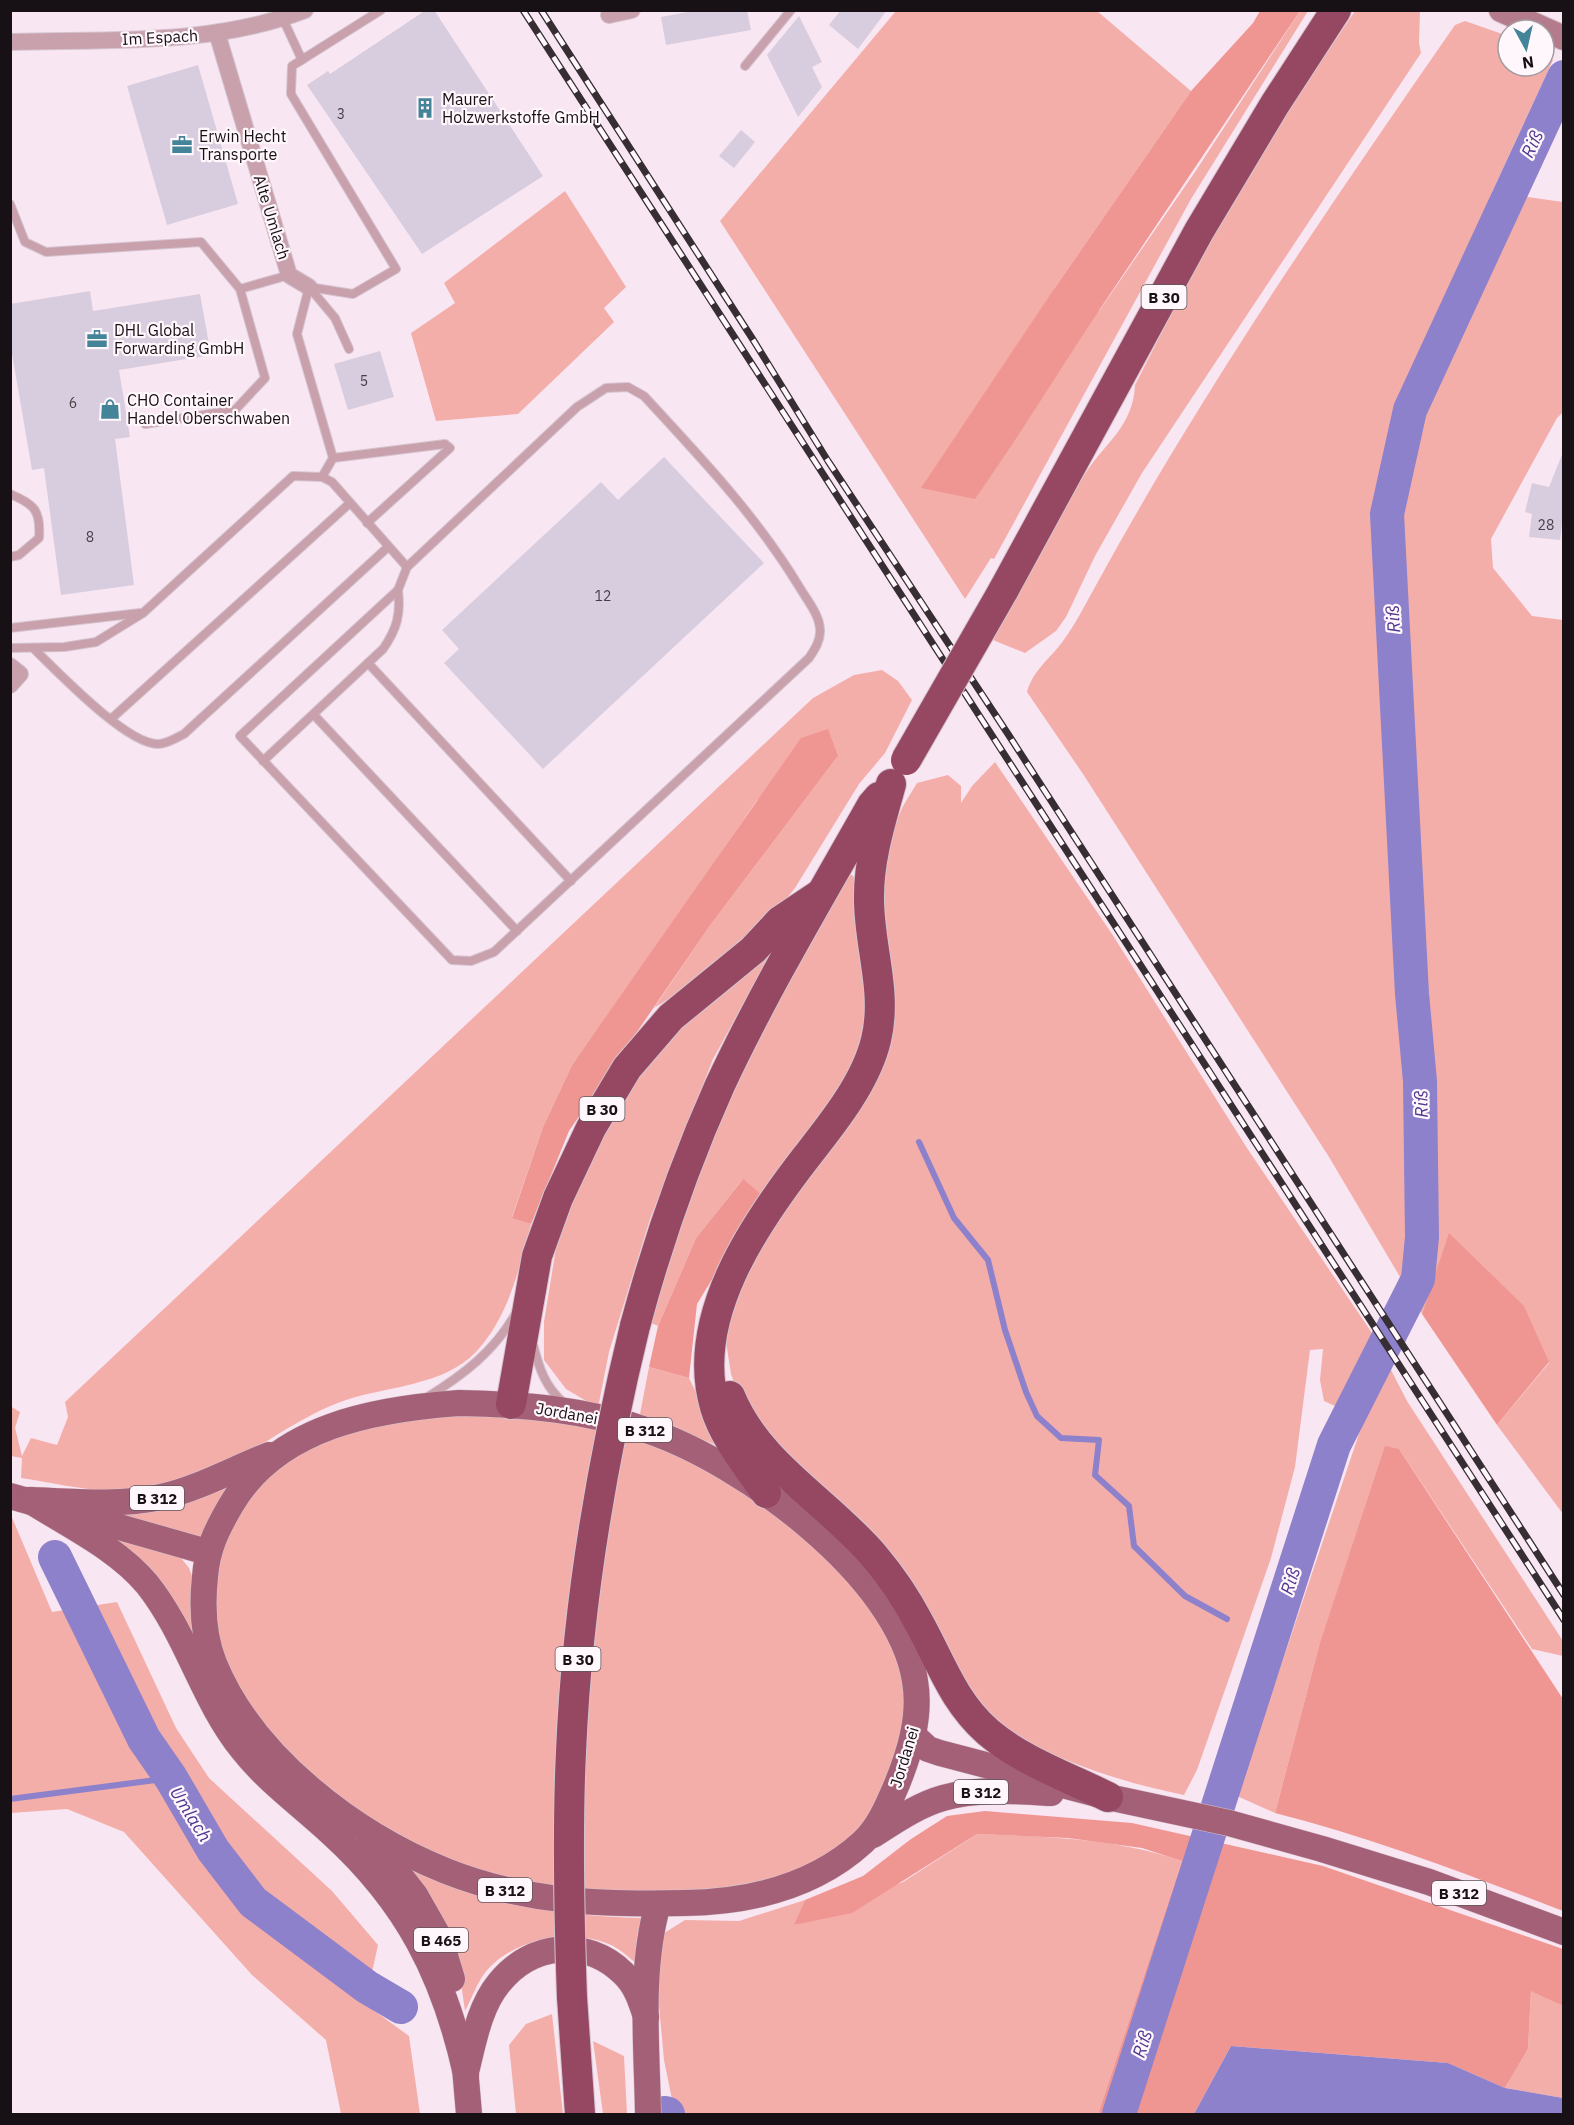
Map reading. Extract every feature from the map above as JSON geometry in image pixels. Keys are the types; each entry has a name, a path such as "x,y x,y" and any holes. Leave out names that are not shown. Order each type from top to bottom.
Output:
{"highway":[{"name":"B 30","path":"580,2115 572,1997 568,1856 571,1752 579,1651 596,1518 635,1326 674,1200 720,1086 822,894 872,805 891,784 906,760 1003,591 1199,231 1269,114 1336,10"},
{"name":"B 30","path":"766,1493 732,1442 716,1410 709,1366 718,1308 741,1255 788,1180 829,1127 860,1077 876,1040 880,996 869,896 874,850 891,784"},
{"name":"B 30","path":"511,1404 530,1286 558,1198 591,1128 627,1068 671,1017 753,950 780,921 822,894"},
{"name":"B 30","path":"713,1338 721,1372 736,1410 752,1434 774,1461 847,1526 877,1558 918,1621 944,1677 973,1718 1008,1747 1108,1797"}],"main road":[{"name":"Jordanei","path":"459,1403 511,1404 574,1411 651,1431 694,1452 766,1493 822,1538 861,1578 888,1614 902,1641 915,1681 916,1715 913,1735 887,1807 865,1840 836,1863 797,1884 716,1903 658,1904 543,1899 497,1888 443,1869 363,1828 284,1766 249,1723 213,1662 205,1634 203,1597 207,1552 236,1497 278,1452 348,1421 413,1406 459,1403"},
{"name":"B 312","path":"20,1498 123,1503 162,1497 201,1484 278,1452"},
{"name":"B 312","path":"20,1498 207,1552"},
{"path":"20,1498 102,1546 146,1583 174,1627 218,1716 243,1750 276,1786 364,1864 394,1901 420,1941 440,1983 456,2028 466,2074"},
{"name":"B 312","path":"913,1735 928,1749 940,1754 1291,1840 1429,1882 1563,1932"},
{"name":"B 312","path":"865,1840 916,1808 943,1798 976,1792 1108,1797"},
{"name":"B 465","path":"363,1828 415,1895 440,1939 453,1981 466,2074 469,2115"},
{"path":"648,2115 646,2017 651,1929 658,1904"},
{"path":"466,2074 476,2032 498,1984 514,1966 535,1954 559,1948 575,1949 606,1959 625,1974 639,1994 646,2017"}],"street":[{"name":"Im Espach","path":"10,42 217,33 283,19 305,10"},
{"path":"609,15 632,10"},
{"path":"1501,10 1558,35"},
{"name":"Alte Umlach","path":"217,33 289,275 309,288"}],"lane":[{"path":"309,288 353,294 396,269 291,94 292,66 381,10"},
{"path":"745,66 790,10"},
{"path":"283,19 302,60"},
{"path":"10,204 25,242 46,252 201,242 240,289 265,378 235,410 145,424"},
{"path":"240,289 289,275"},
{"path":"309,288 335,318 350,349"},
{"path":"309,288 297,334 333,458 321,477"},
{"path":"628,387 644,396 740,500 781,557 817,615 820,629 818,644 809,658 494,952 471,961 452,960 240,736 398,590 407,567 577,407 606,388 628,387"},
{"path":"333,458 445,444 450,447 368,523"},
{"path":"10,648 96,642 143,613 293,476 321,477 332,482 407,567"},
{"path":"10,494 29,502 37,510 40,529 39,538 19,555 10,557"},
{"path":"111,719 350,503"},
{"path":"33,648 111,719 145,742 159,744 184,735 388,547"},
{"path":"263,761 384,649 396,631 400,611 398,590"},
{"path":"10,628 143,613"},
{"path":"368,663 571,881"},
{"path":"314,715 517,931"},
{"path":"413,1406 466,1373 490,1351 514,1317 530,1286"},
{"path":"530,1286 531,1339 540,1371 554,1394 574,1411"}],"shaded area":[{"path":"896,11 1097,11 1191,91 1054,289 1099,311 1197,169 1300,11 1308,11 1191,199 994,559 991,558 965,599 720,221"},
{"path":"1260,11 1300,11 975,499 921,488 1054,289 1191,91 1253,23"},
{"path":"1355,11 1420,11 1421,53 1142,473 1095,556 1066,617 1056,631 1025,653 993,640 1082,479 1123,425 1133,400 1135,385 1216,226 1276,128"},
{"path":"1465,21 1496,32 1496,78 1545,78 1492,192 1563,202 1563,412 1557,418 1491,539 1493,568 1532,616 1563,620 1563,1514 1497,1425 1549,1363 1450,1235 1422,1314 1329,1157 1083,774 1027,692 1038,671 1072,628 1136,514 1222,371 1360,162 1455,25"},
{"path":"565,191 626,287 604,308 614,322 518,414 436,421 411,333 455,303 444,283"},
{"path":"882,670 898,681 912,700 885,753 859,784 795,888 763,928 712,971 654,1008 709,927 838,756 757,800 572,1065 543,1127 512,1217 531,1224 517,1275 505,1308 476,1352 448,1372 414,1384 362,1395 327,1407 241,1457 205,1474 181,1482 126,1492 80,1488 21,1478 22,1458 11,1456 10,1406 20,1412 15,1428 22,1456 31,1438 57,1445 68,1417 65,1402 813,698 854,675"},
{"path":"828,729 838,756 709,927 569,1131 531,1224 512,1218 543,1127 572,1065 801,738"},
{"path":"995,762 1112,934 1247,1148 1372,1333 1407,1401 1563,1641 1563,1656 1532,1649 1399,1449 1319,1646 1275,1813 1237,1796 1364,1419 1324,1401 1320,1380 1323,1349 1310,1350 1295,1467 1271,1558 1197,1770 1184,1795 1132,1783 1082,1766 1034,1745 987,1720 743,1406 731,1374 726,1342 729,1313 746,1261 855,1113 890,836 903,806 917,783 948,775 961,786 961,803 972,786"},
{"path":"849,873 857,879 869,1020 849,1080 763,1196 742,1180 696,1238 658,1326 651,1323 690,1194 728,1100 767,1020"},
{"path":"771,953 713,1059 650,1219 609,1352 598,1408 566,1389 544,1360 544,1322 556,1248 573,1196 607,1118 650,1053"},
{"path":"743,1179 763,1196 697,1304 689,1378 649,1367 658,1326 696,1238"},
{"path":"1449,1233 1524,1306 1549,1362 1497,1425 1422,1314"},
{"path":"649,1367 689,1378 723,1448 640,1414"},
{"path":"507,1412 649,1438 757,1495 849,1577 891,1639 901,1669 907,1703 905,1741 869,1821 832,1853 765,1884 702,1894 541,1890 425,1851 374,1823 298,1763 263,1725 237,1689 217,1645 214,1563 250,1493 283,1464 315,1444 389,1419"},
{"path":"1385,1446 1399,1449 1563,1699 1563,1911 1384,1846 1275,1813 1319,1646"},
{"path":"242,1475 205,1544 96,1511"},
{"path":"11,1515 52,1612 117,1602 176,1728 209,1778 332,1891 378,1945 365,2004 409,2036 420,2114 341,2114 326,2040 252,1975 124,1832 67,1809 11,1813"},
{"path":"105,1534 181,1558 189,1568 196,1588 195,1626 192,1631 188,1632"},
{"path":"985,1811 1132,1823 1323,1866 1563,1949 1563,2006 1531,1991 1528,2049 1505,2088 1448,2063 1231,2046 1194,2114 1098,2114 1182,1861 1142,1848 1068,1838 977,1834 852,1913 794,1925 805,1900 863,1876 911,1839 947,1816"},
{"path":"977,1834 1106,1843 1131,1847 1182,1861 1098,2114 675,2114 664,2060 656,1973 661,1935 685,1920 739,1921 805,1900 795,1925 903,1882"},
{"path":"414,1866 469,1890 525,1906 582,1915 643,1918 637,1936 636,1963 616,1948 597,1940 579,1937 561,1937 524,1945 507,1953 493,1964 477,1985 465,2011 460,1976 407,1871"},
{"path":"1531,1990 1563,2006 1563,2098 1505,2088 1528,2049"},
{"path":"552,2014 563,2114 516,2114 509,2045 526,2024"},
{"path":"593,2041 624,2056 627,2114 603,2114"},
{"path":"1231,2046 1448,2063 1505,2088 1563,2098 1563,2114 1194,2114"}],"building":[{"name":"Maurer Holzwerkstoffe GmbH","path":"426,10 434,10 543,176 422,254 307,85 328,71 330,74"},
{"path":"698,10 747,10 751,30 666,45 661,17"},
{"path":"841,10 887,10 858,49 829,25"},
{"path":"799,16 822,62 812,67 822,87 798,117 767,55"},
{"name":"Erwin Hecht Transporte","path":"198,65 238,204 167,225 127,86"},
{"path":"741,130 755,142 734,168 719,156"},
{"path":"90,291 93,311 200,294 211,355 119,370 130,437 115,439 134,585 61,595 44,468 32,470 10,342 10,304"},
{"path":"380,351 394,397 348,410 334,364"},
{"path":"1563,452 1563,516 1560,540 1529,537 1532,514 1525,512 1532,483 1549,487"},
{"path":"664,457 764,563 543,769 444,663 459,649 442,630 601,482 618,500"}],"waterway":[{"name":"Riß","path":"1119,2114 1334,1445 1418,1279 1422,1237 1420,1081 1412,994 1387,514 1410,410 1564,77"},
{"path":"919,1142 954,1218 988,1260 1005,1330 1026,1392 1037,1416 1061,1438 1099,1440 1095,1475 1129,1506 1134,1546 1185,1596 1227,1619"},
{"name":"Umlach","path":"55,1557 144,1739 171,1778 213,1850 253,1902 367,1987 401,2007"},
{"path":"10,1799 171,1778"}],"railway":[{"path":"523,10 1564,1620"},
{"path":"541,10 752,338 828,461 1008,734 1564,1595"}],"place":[{"name":"Maurer Holzwerkstoffe GmbH","path":"425,108"},
{"name":"Erwin Hecht Transporte","path":"182,145"},
{"name":"DHL Global Forwarding GmbH","path":"97,339"},
{"name":"CHO Container Handel Oberschwaben","path":"110,409"}]}
